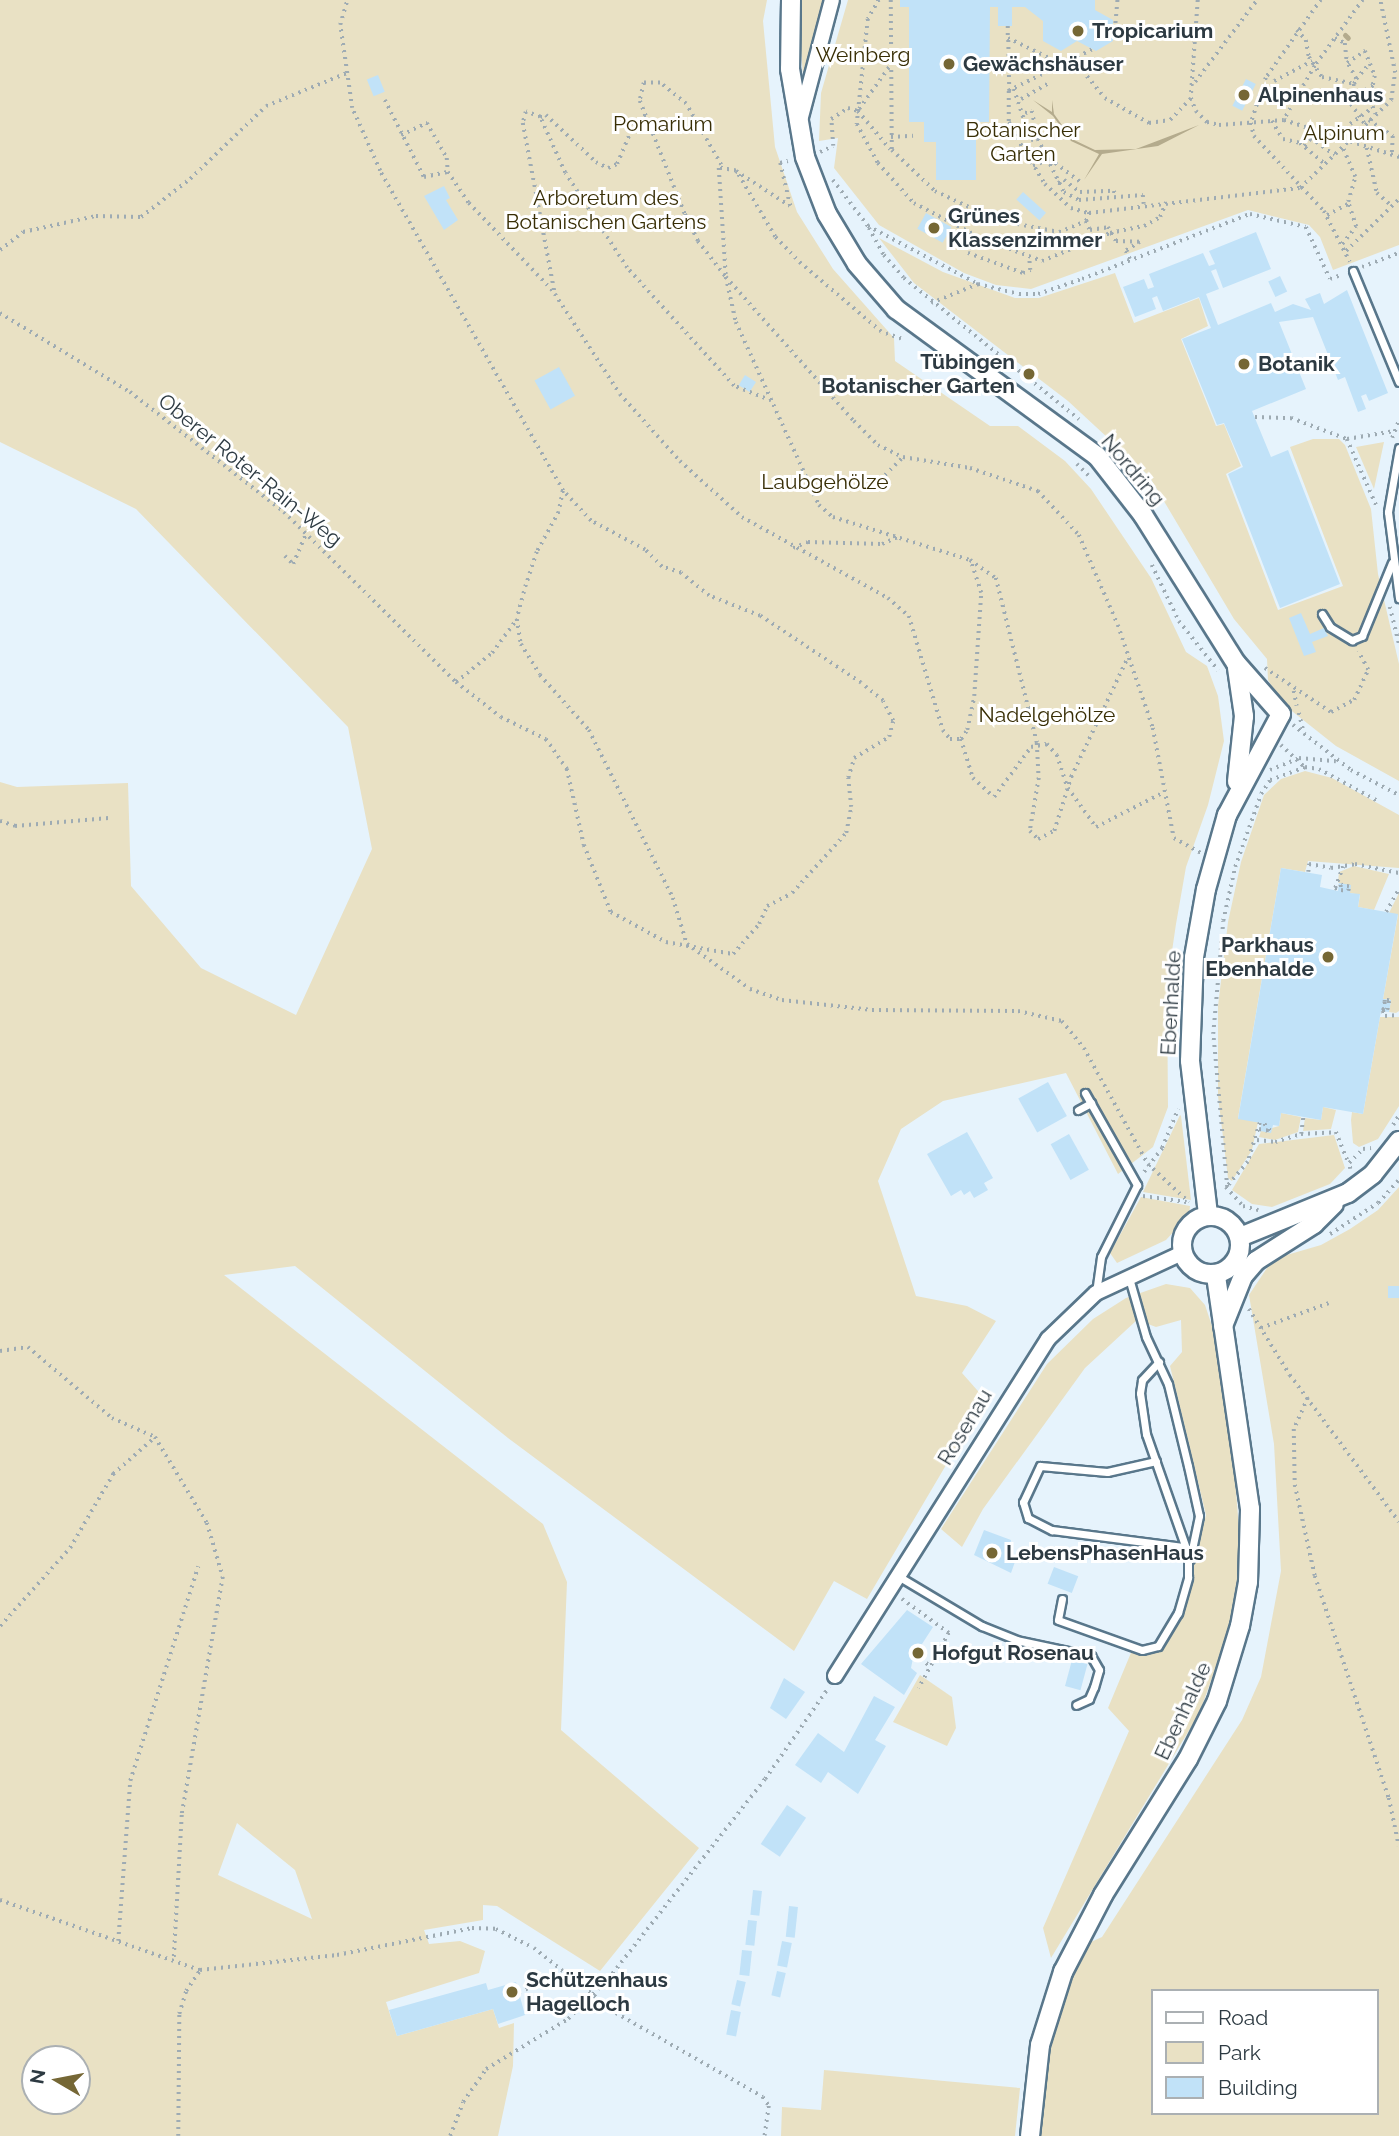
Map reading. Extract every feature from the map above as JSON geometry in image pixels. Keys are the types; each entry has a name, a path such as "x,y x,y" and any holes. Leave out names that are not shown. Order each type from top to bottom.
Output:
{"street":[{"name":"Nordring","path":"791,0 790,69 798,130 805,157 835,229 881,293 945,348 1097,456 1143,515 1236,663 1281,714"},
{"path":"798,130 832,0"},
{"name":"Ebenhalde","path":"1235,796 1244,716 1236,663"},
{"name":"Ebenhalde","path":"1208,1215 1197,1199 1190,1033 1194,957 1213,860 1235,796 1281,714"},
{"path":"1223,1326 1243,1276 1256,1261 1314,1224 1340,1198 1373,1174 1393,1137"},
{"path":"1240,1237 1340,1198"},
{"path":"1208,1215 1230,1222 1240,1237 1233,1264 1216,1275 1198,1271 1182,1253 1187,1228 1208,1215"},
{"name":"Rosenau","path":"835,1676 1034,1357 1096,1293 1182,1253"},
{"name":"Ebenhalde","path":"1030,2136 1041,2045 1063,1972 1103,1895 1188,1759 1217,1701 1238,1636 1248,1582 1250,1509 1216,1275"}],"lane":[{"path":"1353,271 1399,382"},
{"path":"1399,448 1388,512 1392,563 1399,598"},
{"path":"1322,614 1330,627 1352,640 1362,636 1371,620 1392,563"},
{"path":"1085,1093 1137,1185 1101,1257 1096,1293"},
{"path":"1078,1110 1091,1103"},
{"path":"1062,1599 1058,1620 1119,1644 1149,1649 1164,1638 1178,1613 1199,1516 1168,1384 1128,1277"},
{"path":"1159,1362 1142,1380 1140,1393 1156,1461 1189,1563"},
{"path":"1156,1461 1107,1472 1046,1463 1041,1466 1023,1502 1028,1518 1052,1530 1183,1547"},
{"path":"898,1576 982,1626 1016,1640 1091,1656 1099,1670 1094,1687 1089,1699 1076,1705"}],"path":[{"path":"347,0 340,25 352,108 380,171 563,491 559,513 537,552 517,619 492,653 456,682"},
{"path":"879,0 868,19 858,124 878,163 903,195 972,234 1029,258 1055,260 1110,233 1156,220 1166,202"},
{"path":"891,0 889,66 892,150"},
{"path":"1114,37 1116,0"},
{"path":"1074,60 1105,98 1149,123 1170,120 1191,98 1195,82 1198,0"},
{"path":"1195,82 1257,0"},
{"path":"1321,0 1297,30 1257,97 1251,123 1254,136 1282,162 1300,188 1326,215 1346,251 1353,271"},
{"path":"1284,120 1315,66 1363,0"},
{"path":"1008,26 1009,122 1033,166 1057,198 1077,210 1089,213 1300,188 1326,165 1346,140 1391,100 1395,88 1390,39 1380,0"},
{"path":"1297,30 1306,40 1312,61 1322,77 1355,82"},
{"path":"1008,38 1063,65"},
{"path":"1335,38 1345,43 1355,82 1353,97 1360,120"},
{"path":"1009,92 1092,50"},
{"path":"1348,63 1366,50 1374,85 1373,108 1376,114"},
{"path":"1257,97 1270,94 1274,81 1312,61"},
{"path":"1355,82 1370,63"},
{"path":"858,111 889,66"},
{"path":"0,250 23,232 96,216 141,217 190,179 266,106 347,73"},
{"path":"1036,79 1040,88"},
{"path":"1128,657 1068,788 1054,831 1047,837 1032,835 1039,778 1037,743 996,578 970,560 901,536 833,517 819,505 804,480 736,322 726,277 721,165 686,104 653,80 639,90 698,241 726,277 854,421 878,445 903,457 993,474 1038,491 1051,501 1079,535 1091,558 1128,657 1153,728 1174,838 1213,860"},
{"path":"1021,99 1049,83"},
{"path":"1353,97 1374,85"},
{"path":"1014,89 1021,99 1030,136"},
{"path":"1191,98 1207,122 1251,123 1284,120 1399,157"},
{"path":"385,100 424,177 447,172"},
{"path":"822,164 817,154 833,146 831,119 848,108 858,111 892,150 936,191 982,215 1059,232 1086,222"},
{"path":"1350,124 1360,120 1373,108"},
{"path":"555,294 523,123 529,110 540,117 565,173 627,268 734,386 771,401"},
{"path":"1025,113 1032,111 1044,159 1058,183 1079,200 1143,195 1144,205"},
{"path":"540,117 546,115 596,162 608,168 617,164 633,126 647,114"},
{"path":"1360,120 1399,139 1394,143"},
{"path":"1272,121 1283,139 1304,146 1326,165"},
{"path":"401,135 427,123 447,158 447,172 469,203 555,294 620,394 680,461 742,517 793,548 878,592 909,616 943,730 950,739 961,739"},
{"path":"891,137 913,136"},
{"path":"1019,141 1030,136 1038,139"},
{"path":"1392,155 1393,136"},
{"path":"1304,146 1311,138 1334,156"},
{"path":"1342,146 1356,184 1348,204 1356,227 1342,244"},
{"path":"1367,147 1377,193 1393,207"},
{"path":"721,165 736,171 790,206 780,163 805,157"},
{"path":"1033,166 1044,159"},
{"path":"1044,159 1080,182"},
{"path":"736,171 775,237 801,264 881,332 901,340"},
{"path":"828,174 868,226 978,284 1038,294 1250,214 1307,227 1330,279 1399,253"},
{"path":"1058,183 1064,180 1080,192 1114,191 1116,197"},
{"path":"1077,210 1080,192"},
{"path":"1095,192 1095,200"},
{"path":"1346,251 1399,199"},
{"path":"1326,215 1348,204"},
{"path":"1089,213 1086,222 1090,230 1108,228 1116,241 1139,242 1126,251 1130,260"},
{"path":"972,234 968,253 1023,273 1030,270 1029,258"},
{"path":"931,303 978,284"},
{"name":"Oberer Roter-Rain-Weg","path":"0,313 130,392 327,550 456,682 501,717 546,739 567,769 584,845 611,912 666,942 687,943 733,954 759,924 767,906 792,893 846,833 851,807 848,778 854,758 889,737 893,721 883,701 842,669 760,616 709,596 681,573 662,567 645,550 591,522 563,491"},
{"path":"1255,417 1291,418 1348,439 1394,431"},
{"path":"1348,439 1377,507"},
{"path":"804,480 880,480 903,457"},
{"path":"285,556 293,564 306,534"},
{"path":"793,548 808,542 882,544 901,536"},
{"path":"970,560 978,576 982,617 974,696 961,739 973,778 994,797 1023,755 1037,743"},
{"path":"517,619 521,644 540,675 589,730 668,888 687,943 750,989 782,1000 872,1010 1042,1013 1062,1021 1084,1048 1148,1164 1197,1199"},
{"path":"1294,691 1331,712 1354,700 1368,670 1352,640"},
{"path":"1281,714 1338,762 1399,795"},
{"path":"1037,743 1054,750 1068,788 1096,827 1164,792"},
{"path":"1268,772 1299,758 1338,762"},
{"path":"1262,1210 1243,1206 1227,1187 1220,1157 1213,1034 1223,920 1235,867 1261,794 1270,780 1305,767"},
{"path":"0,821 15,826 109,818"},
{"path":"1308,872 1309,863 1399,873"},
{"path":"1336,890 1344,865"},
{"path":"1386,912 1399,889"},
{"path":"1382,1009 1387,1010 1389,1001 1385,1002 1384,1009 1383,1011 1385,1016 1399,1015"},
{"path":"1393,1137 1399,1115"},
{"path":"1301,1134 1303,1117"},
{"path":"1149,1197 1189,1203 1227,1187 1239,1178 1257,1140 1259,1129 1261,1123 1270,1131 1259,1129"},
{"path":"1257,1140 1275,1142 1301,1134 1336,1132 1349,1163"},
{"path":"1346,1177 1349,1163 1363,1149 1375,1147"},
{"path":"1236,1299 1244,1302 1308,1398 1399,1522"},
{"path":"1261,1328 1329,1303"},
{"path":"0,1351 29,1347 112,1418 155,1437 207,1523 223,1577 182,1815 174,1961"},
{"path":"1308,1398 1293,1429 1295,1485 1315,1576 1389,1798 1399,1846"},
{"path":"0,1626 70,1548 113,1474 155,1437"},
{"path":"118,1941 131,1781 198,1566"},
{"path":"889,1590 949,1633 919,1688"},
{"path":"915,1655 930,1666"},
{"path":"450,2136 463,2102 486,2070 542,2037 594,1994 765,1779 835,1676"},
{"path":"0,1900 200,1970 337,1955 479,1927 520,1940 617,2013 766,2100 765,2136"},
{"path":"178,2136 179,2014 186,1991 200,1970"},
{"path":"519,1992 567,1973"}],"green space":[{"path":"0,0 767,0 763,21 775,147 797,212 833,269 894,338 895,361 990,426 1018,426 1065,461 1091,489 1151,578 1186,652 1207,666 1218,696 1224,741 1208,805 1186,867 1176,924 1167,985 1168,1107 1153,1147 1118,1174 1066,1073 943,1101 901,1129 878,1181 916,1296 967,1306 996,1321 962,1373 985,1399 867,1599 834,1581 794,1651 508,1438 295,1266 224,1275 543,1524 567,1582 561,1730 699,1848 600,1971 497,1906 483,1905 483,1920 424,1930 429,1944 460,1941 485,1951 479,1973 386,2002 397,2036 493,2009 499,2028 514,2023 513,2066 498,2136 0,2136 0,782 17,787 128,783 131,886 201,968 296,1015 372,849 348,727 136,509 0,442","holes":["237,1823 295,1870 312,1919 218,1875"]},
{"path":"802,0 825,0 803,75 800,38"},
{"name":"Botanischer Garten","path":"848,0 1399,0 1399,245 1333,270 1320,237 1309,225 1248,210 1031,289 996,285 964,273 879,225 834,168 838,138 819,141 821,93"},
{"path":"879,238 943,272 1015,298 1039,298 1115,273 1134,323 1199,298 1208,326 1181,339 1216,426 1224,424 1241,466 1226,474 1278,610 1343,586 1290,447 1313,439 1339,439 1345,445 1371,509 1378,574 1399,664 1399,781 1336,746 1283,704 1268,680 1267,659 1234,619 1149,476 1068,401 914,283"},
{"path":"1384,442 1374,489 1356,447"},
{"path":"1305,771 1332,778 1399,815 1399,868 1308,861 1305,872 1281,868 1238,1118 1258,1122 1252,1150 1232,1181 1228,1178 1218,1096 1218,1006 1228,922 1241,862 1264,795 1281,779"},
{"path":"1354,866 1389,874 1374,910 1358,907 1360,895 1350,893 1338,882 1339,872"},
{"path":"1399,893 1399,1011 1396,1013 1389,1012 1391,1000 1383,999 1398,915 1389,913"},
{"path":"1380,1017 1399,1017 1399,1106 1378,1139 1359,1147 1353,1143 1352,1112 1363,1114"},
{"path":"1323,1107 1336,1110 1331,1129 1303,1131 1305,1118 1321,1120"},
{"path":"1281,1113 1301,1117 1298,1132 1275,1140 1259,1137 1261,1131 1279,1126"},
{"path":"1181,1116 1191,1200 1143,1192"},
{"path":"1334,1135 1345,1168 1330,1184 1272,1207 1252,1204 1232,1190 1259,1144"},
{"path":"1399,1187 1399,2136 1030,2136 1031,2114 1073,1950 1102,1937 1242,1720 1261,1677 1281,1571 1274,1444 1249,1295 1273,1259 1321,1245 1378,1210"},
{"path":"1141,1197 1190,1206 1189,1215 1166,1240 1117,1263 1110,1253"},
{"path":"1166,1284 1190,1288 1205,1305 1214,1332 1234,1466 1240,1542 1237,1592 1225,1642 1199,1714 1051,1958 1043,1928 1129,1731 1108,1708 1133,1648 1158,1646 1184,1598 1206,1515 1170,1366 1182,1352 1181,1320 1156,1327 1137,1320 1085,1368 983,1509 962,1547 941,1529 1047,1364 1093,1319 1126,1298"},
{"path":"920,1675 952,1697 956,1728 947,1746 893,1722"},
{"path":"824,2070 1020,2088 1015,2136 781,2136 782,2107 821,2110"}],"shaded area":[{"path":"1033,100 1052,112 1052,100 1054,114 1072,139 1095,150 1136,149 1199,125 1158,146 1102,154 1084,180 1099,154 1071,141 1053,116"}],"building":[{"path":"900,0 1095,0 1095,10 1113,20 1113,41 1096,51 1077,41 1061,51 1043,41 1043,21 1025,7 1012,7 1012,26 998,26 998,7 990,7 989,122 976,122 976,180 936,180 936,142 924,142 924,122 909,122 909,7 900,7"},
{"path":"378,75 385,92 374,96 367,79"},
{"name":"Alpinenhaus","path":"1246,79 1256,84 1242,111 1232,106"},
{"path":"444,186 450,198 446,200 458,220 444,230 424,196"},
{"path":"1023,192 1046,213 1039,220 1016,199"},
{"name":"Grünes Klassenzimmer","path":"926,213 951,227 943,243 917,229"},
{"path":"1256,232 1271,269 1223,288 1216,269 1211,271 1219,289 1206,294 1218,325 1271,303 1275,312 1293,304 1311,310 1305,299 1320,293 1324,304 1347,290 1388,393 1369,401 1366,394 1361,396 1366,409 1358,412 1345,377 1338,380 1313,317 1279,322 1306,389 1252,411 1271,457 1288,450 1340,584 1280,608 1228,474 1243,467 1224,423 1217,425 1182,339 1211,328 1199,297 1163,311 1157,296 1152,298 1156,309 1135,317 1123,287 1144,279 1148,289 1154,287 1149,274 1203,253 1209,266 1215,264 1209,251"},
{"path":"1280,276 1287,291 1275,297 1268,281"},
{"path":"559,367 575,396 551,409 535,381"},
{"path":"745,375 756,382 750,392 739,385"},
{"path":"1301,613 1310,634 1324,628 1328,636 1312,642 1316,652 1304,656 1289,618"},
{"name":"Parkhaus Ebenhalde","path":"1281,868 1322,875 1320,887 1338,891 1339,883 1351,885 1350,893 1360,894 1358,907 1398,914 1383,999 1391,1000 1389,1012 1381,1011 1363,1114 1323,1107 1321,1120 1281,1113 1279,1126 1273,1125 1271,1133 1260,1131 1261,1123 1238,1119"},
{"path":"1048,1082 1067,1116 1037,1133 1018,1098"},
{"path":"967,1132 993,1178 984,1183 988,1190 974,1198 970,1191 964,1195 961,1190 951,1196 927,1154"},
{"path":"1069,1134 1089,1170 1071,1180 1051,1144"},
{"path":"1388,1286 1399,1286 1399,1298 1388,1298"},
{"name":"LebensPhasenHaus","path":"984,1530 1011,1540 1009,1556 1016,1559 1011,1573 974,1555"},
{"path":"1054,1567 1078,1576 1072,1593 1048,1584"},
{"path":"907,1610 933,1627 913,1658 911,1668 917,1673 904,1695 861,1664"},
{"path":"1072,1660 1087,1664 1080,1690 1065,1686"},
{"path":"784,1678 805,1692 786,1719 770,1708"},
{"path":"874,1696 895,1707 875,1740 886,1746 858,1794 828,1772 821,1783 795,1765 818,1733 844,1752"},
{"path":"787,1805 806,1818 780,1857 761,1844"},
{"path":"753,1890 762,1891 759,1916 750,1915"},
{"path":"789,1906 798,1907 795,1938 786,1937"},
{"path":"748,1920 757,1921 754,1946 745,1945"},
{"path":"782,1941 792,1943 787,1967 777,1966"},
{"path":"742,1950 752,1951 749,1976 739,1975"},
{"path":"777,1971 786,1973 780,1997 771,1995"},
{"path":"737,1980 746,1982 740,2006 731,2004"},
{"path":"516,1982 525,2015 498,2024 493,2009 397,2036 389,2010 486,1983 488,1990"},
{"path":"731,2010 741,2012 736,2036 726,2035"}],"waterway":[{"path":"1345,35 1348,38"}],"place":[{"name":"Tropicarium","path":"1078,31"},
{"name":"Gewächshäuser","path":"949,64"},
{"name":"Alpinenhaus","path":"1244,95"},
{"name":"Grünes Klassenzimmer","path":"934,228"},
{"name":"Botanik","path":"1244,364"},
{"name":"Tübingen Botanischer Garten","path":"1029,374"},
{"name":"Parkhaus Ebenhalde","path":"1328,957"},
{"name":"LebensPhasenHaus","path":"992,1553"},
{"name":"Hofgut Rosenau","path":"918,1653"},
{"name":"Schützenhaus Hagelloch","path":"512,1992"}],"park label":[{"name":"Weinberg","path":"863,55"},
{"name":"Pomarium","path":"663,124"},
{"name":"Alpinum","path":"1344,133"},
{"name":"Arboretum des Botanischen Gartens","path":"606,210"},
{"name":"Laubgehölze","path":"825,482"},
{"name":"Nadelgehölze","path":"1047,715"}]}
